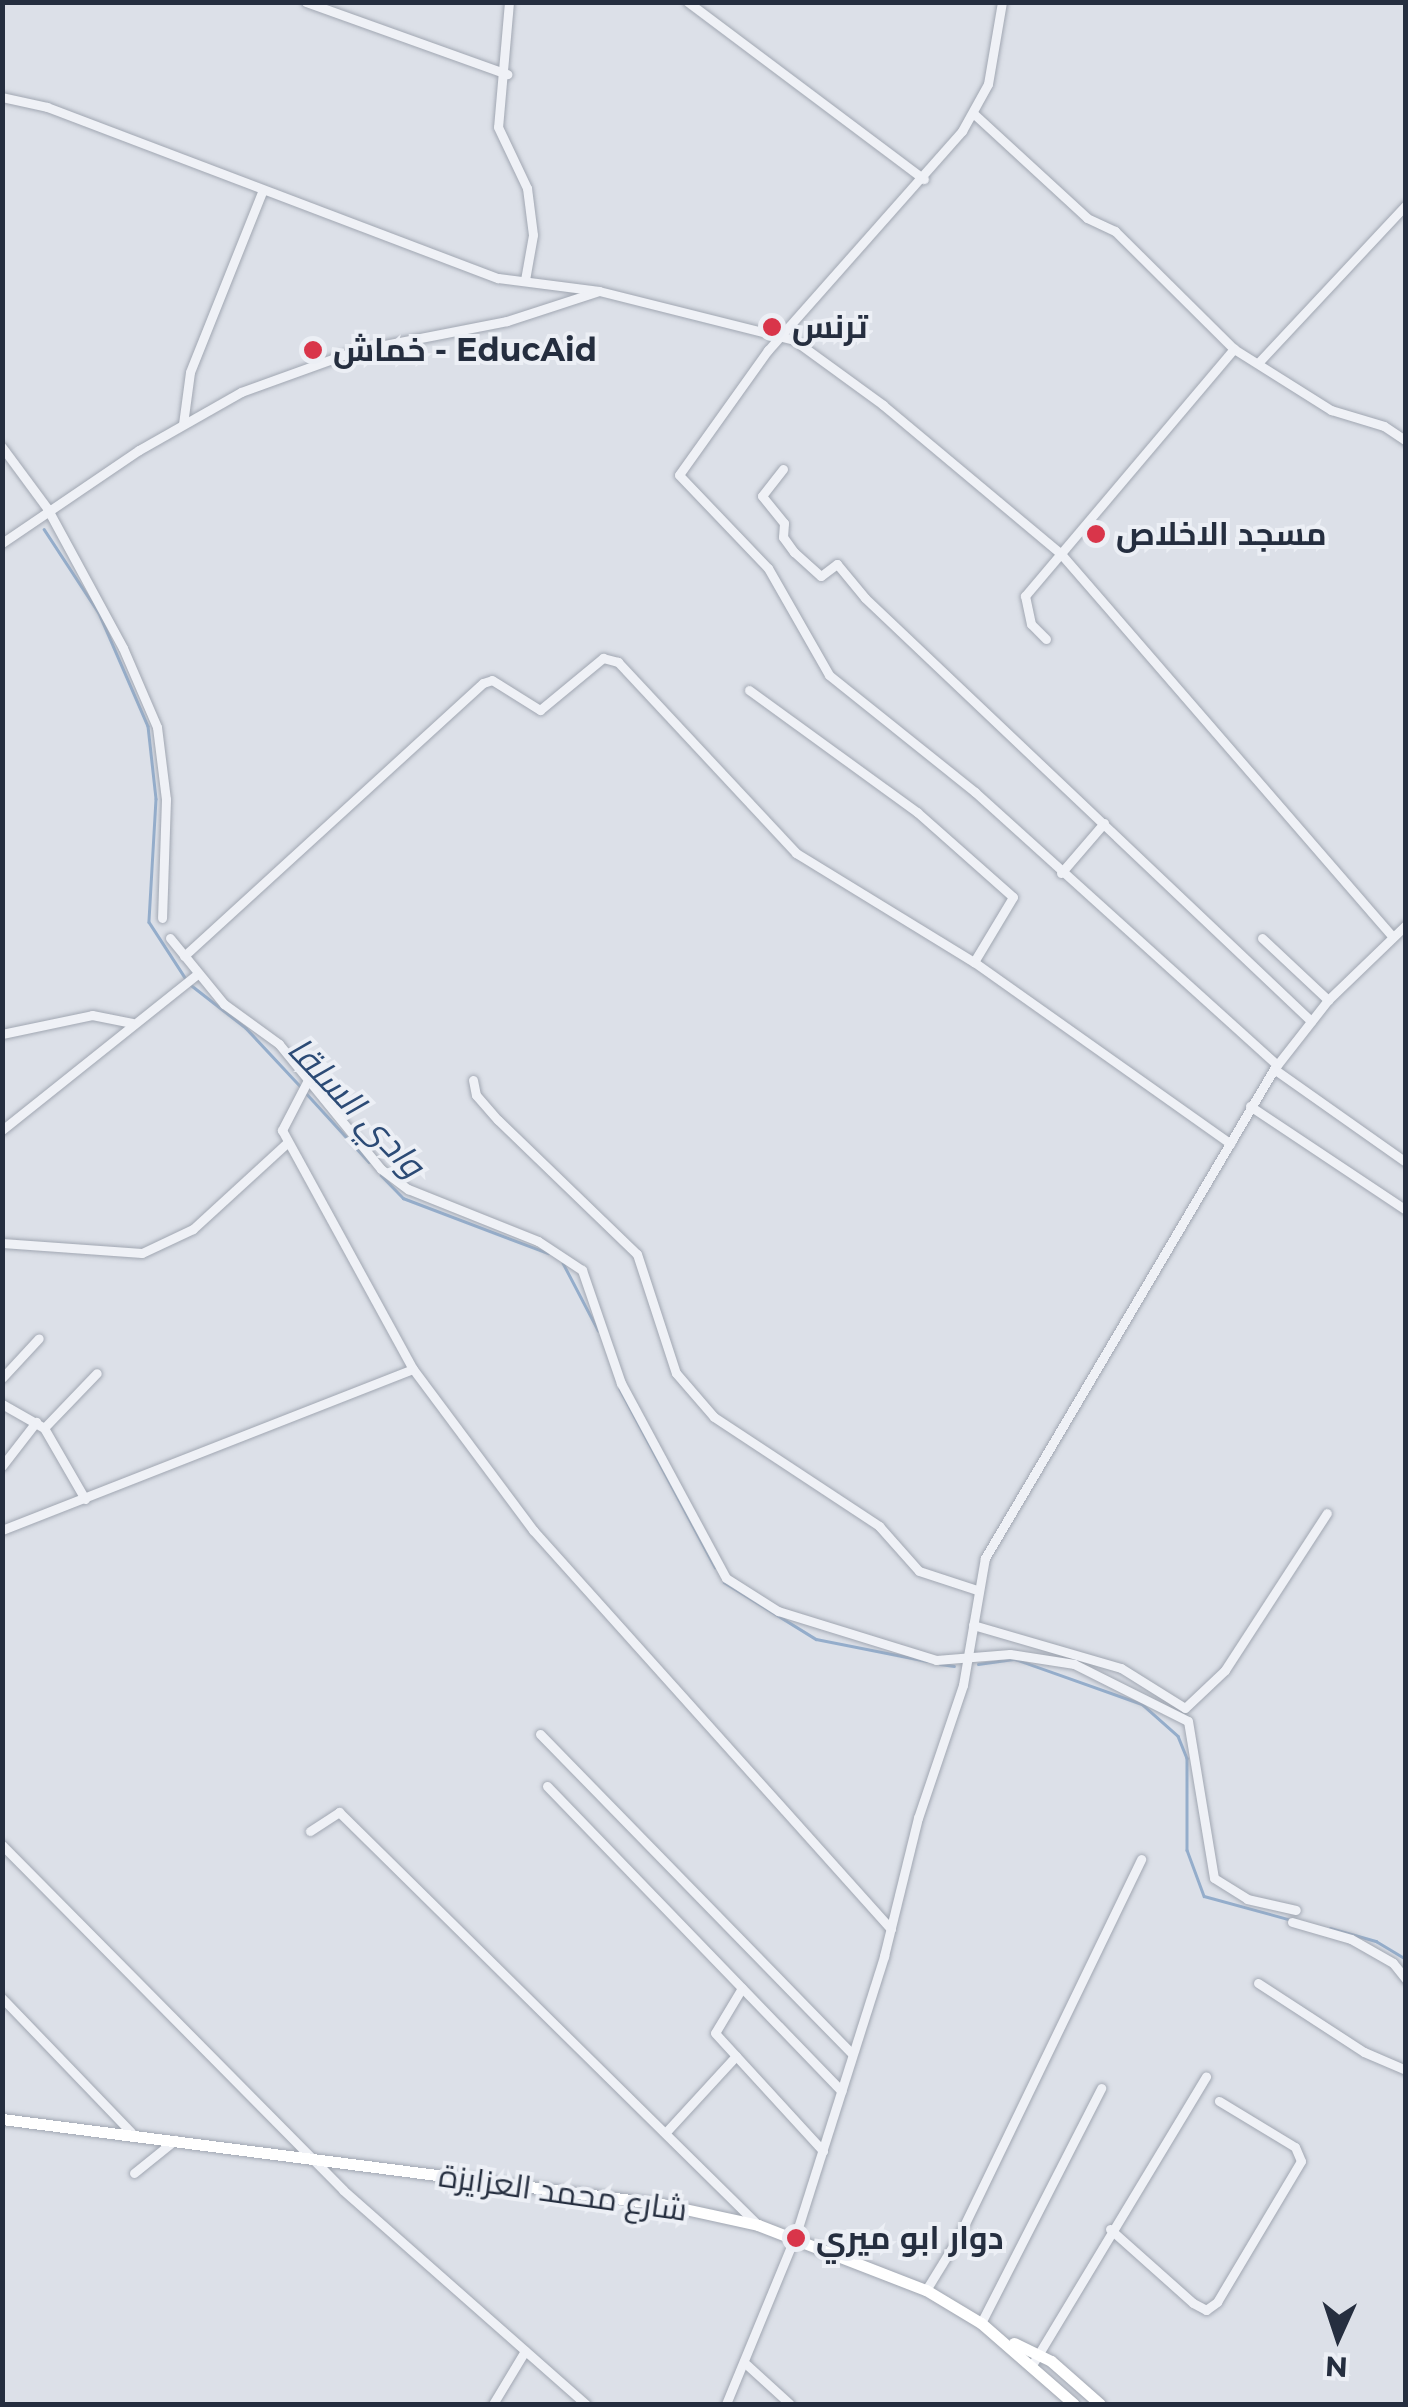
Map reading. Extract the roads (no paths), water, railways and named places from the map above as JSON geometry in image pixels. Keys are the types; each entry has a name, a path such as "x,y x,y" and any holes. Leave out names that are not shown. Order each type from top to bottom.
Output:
{"main road":[{"name":"شارع محمد العزايزة","path":"2,2118 662,2204 758,2225 926,2290 1035,2360"},
{"path":"1035,2360 1074,2404"},
{"path":"1035,2360 1100,2404"}],"street":[{"path":"306,2 507,74"},
{"path":"509,2 507,74 498,127 527,188 533,235 526,280"},
{"path":"688,2 924,179"},
{"path":"1002,2 988,84 973,113 924,179 780,337 699,444 682,480 768,568 829,675 976,792 1061,874 1174,966 1276,1067 1406,1162"},
{"path":"2,97 47,107 262,192 498,278 599,291 794,340 883,405 1061,554 1392,936"},
{"path":"973,113 1088,218 1115,231 1234,349 1331,410 1384,426 1406,441"},
{"path":"183,424 190,372 262,192"},
{"path":"1258,363 1406,204"},
{"path":"2,542 48,508 240,392 354,351 506,321 599,291"},
{"path":"1046,639 1031,624 1025,596 1234,349"},
{"path":"2,447 48,508 123,648 157,727 166,798 162,918"},
{"path":"783,469 762,496 784,522 783,537 794,552 821,576 837,564 864,598 1311,1021"},
{"path":"184,956 484,683 492,680 540,710 603,658 618,662 796,854 974,962 1230,1143"},
{"path":"749,690 917,812 1013,896 974,962"},
{"path":"1061,874 1104,823"},
{"path":"726,2404 796,2237 891,1929 968,1660 978,1590 1008,1510 1111,1351 1276,1067 1328,1000 1406,925"},
{"path":"170,938 196,975 279,1044 381,1169 408,1189 538,1241 582,1270 622,1384 726,1578 778,1611 848,1636 936,1660 1010,1654 1074,1664 1188,1720 1200,1764 1214,1878 1247,1899 1296,1910"},
{"path":"1262,938 1328,1000"},
{"path":"2,1130 196,975"},
{"path":"2,1034 92,1016 132,1023"},
{"path":"309,1078 286,1112 287,1143 412,1369 533,1530 891,1929"},
{"path":"473,1080 476,1095 498,1120 637,1254 676,1373 714,1417 878,1526 919,1570 978,1590"},
{"path":"1250,1106 1406,1210"},
{"path":"2,1243 142,1253 193,1230 287,1143"},
{"path":"2,1378 38,1338"},
{"path":"2,1530 412,1369"},
{"path":"2,1466 40,1425 98,1374"},
{"path":"2,1404 40,1425 85,1499"},
{"path":"973,1625 1121,1668 1185,1708 1226,1670 1328,1513"},
{"path":"540,1734 852,2054"},
{"path":"547,1786 842,2091"},
{"path":"310,1831 339,1812 667,2131 758,2225"},
{"path":"2,1845 315,2157 586,2404"},
{"path":"926,2290 958,2238 1141,1859"},
{"path":"1292,1922 1351,1939 1393,1963 1406,1980"},
{"path":"1258,1983 1364,2052 1406,2070"},
{"path":"742,1988 715,2033 823,2150"},
{"path":"2,1998 131,2132"},
{"path":"667,2131 736,2056"},
{"path":"1035,2360 1110,2229 1206,2076"},
{"path":"981,2324 1101,2088"},
{"path":"1110,2229 1193,2303 1206,2310 1217,2302 1301,2161 1296,2147 1219,2101"},
{"path":"134,2173 175,2140"},
{"path":"493,2404 525,2351"},
{"path":"746,2364 790,2404"}],"waterway":[{"name":"وادي السلقا","path":"44,529 99,613 148,726 156,799 149,922 186,979"},
{"name":"وادي السلقا","path":"191,985 246,1028 302,1088"},
{"name":"وادي السلقا","path":"307,1094 369,1162"},
{"name":"وادي السلقا","path":"381,1175 403,1198 548,1253"},
{"name":"وادي السلقا","path":"563,1263 598,1330"},
{"name":"وادي السلقا","path":"620,1389 715,1567"},
{"name":"وادي السلقا","path":"724,1582 816,1639 927,1661"},
{"name":"وادي السلقا","path":"978,1664 1015,1659 1142,1704 1178,1736 1187,1758 1187,1850 1204,1896 1288,1919"},
{"name":"وادي السلقا","path":"940,1664 954,1666"},
{"name":"وادي السلقا","path":"1330,1928 1376,1941 1406,1959"}],"place":[{"name":"ترنس","path":"772,327"},
{"name":"خماش - EducAid","path":"313,350"},
{"name":"مسجد الاخلاص","path":"1096,534"},
{"name":"دوار ابو ميري","path":"796,2238"}]}
